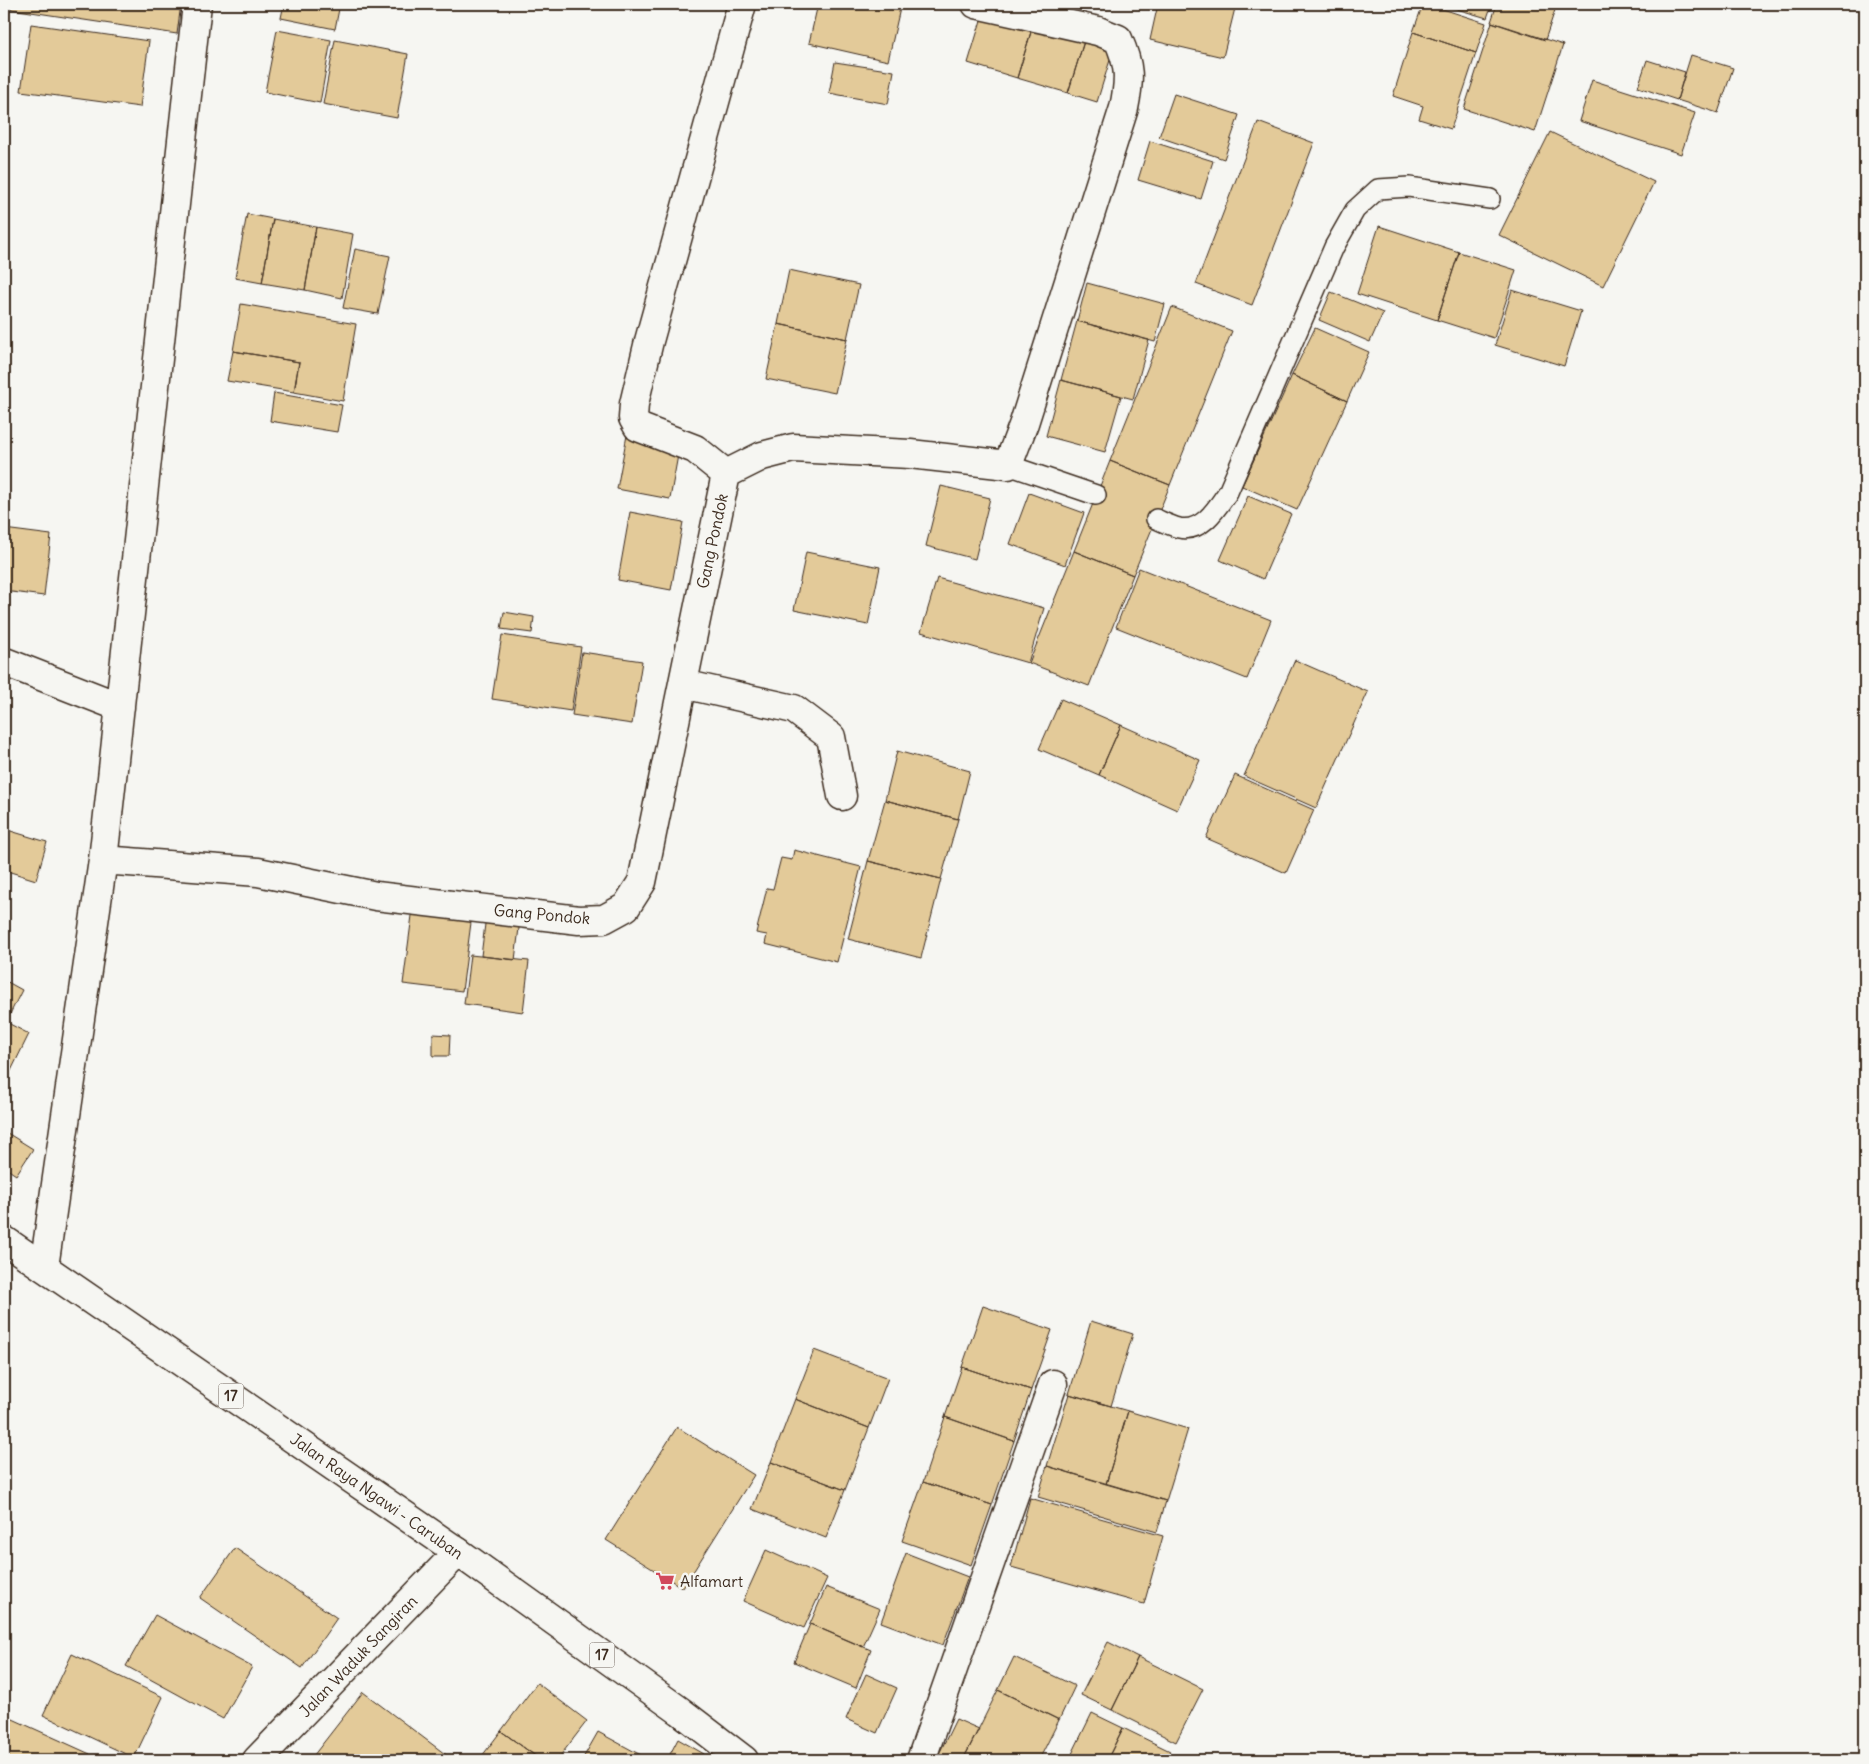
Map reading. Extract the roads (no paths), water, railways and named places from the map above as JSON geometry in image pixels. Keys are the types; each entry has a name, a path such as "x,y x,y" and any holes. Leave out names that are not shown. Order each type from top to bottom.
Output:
{"main road":[{"path":"44,1267 103,860 197,4"},
{"path":"742,4 649,341 634,404 633,418 638,427 695,449 726,474 762,456 793,448 910,454 1008,465 1024,423 1124,108 1129,85 1127,59 1118,39 1098,31 976,4"},
{"name":"Gang Pondok","path":"103,860 258,872 376,896 579,920 604,919 626,907 642,882 726,474"},
{"path":"5,662 120,707"},
{"path":"683,684 794,709 831,737 842,796"},
{"name":"Jalan Raya Ngawi - Caruban","path":"4,1240 458,1552 680,1711 744,1760"},
{"path":"922,1760 1053,1384"},
{"name":"Jalan Waduk Sangiran","path":"257,1760 458,1552"}],"lane":[{"path":"1156,519 1180,528 1195,527 1212,515 1228,492 1334,247 1355,210 1378,189 1408,187 1490,199"},
{"path":"1008,465 1096,495"}],"place":[{"name":"Alfamart","path":"665,1581"}]}
